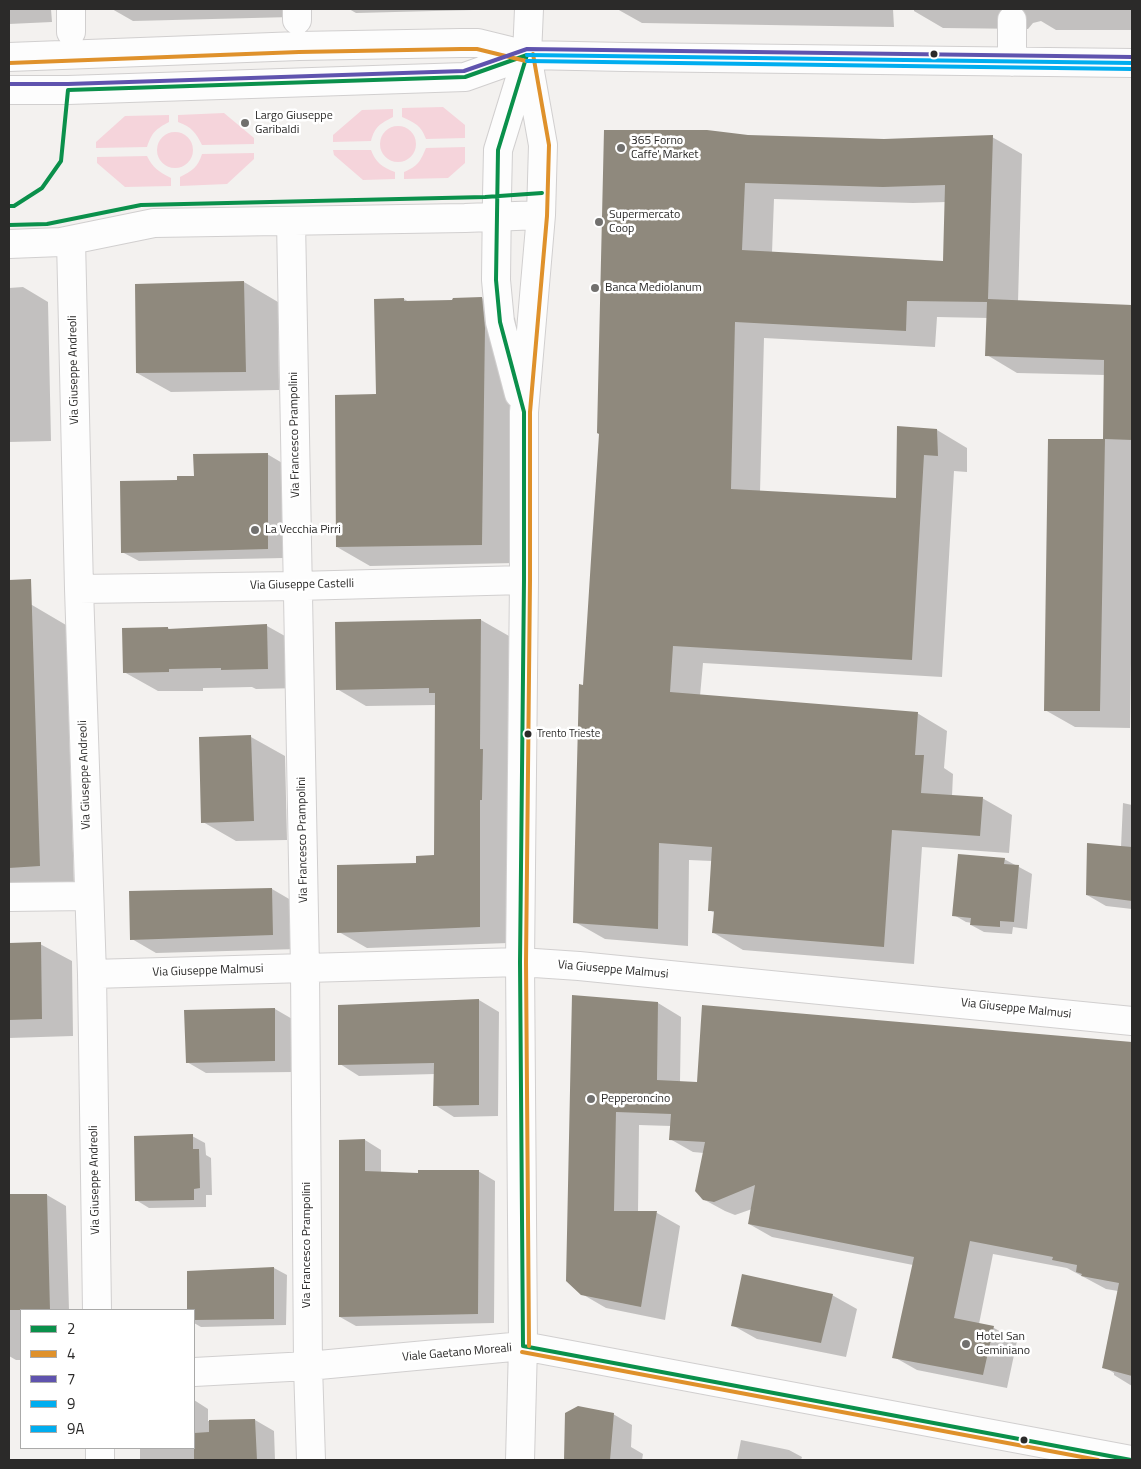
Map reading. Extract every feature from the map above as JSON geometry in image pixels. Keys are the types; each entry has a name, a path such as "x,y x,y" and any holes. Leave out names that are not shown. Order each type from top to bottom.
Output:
{"street":[{"path":"520,1460 523,1346 520,962 524,412 541,215 544,145 527,55 529,9"},
{"path":"1012,20 1012,62"},
{"path":"9,57 299,46 478,43 527,55 1132,63"},
{"path":"9,90 68,90 465,77 527,55"},
{"path":"524,412 500,322 496,280 498,150 527,55"},
{"path":"9,244 61,242 154,223 541,215"},
{"name":"Via Francesco Prampolini","path":"291,221 305,969 308,1366 311,1460"},
{"name":"Via Giuseppe Andreoli","path":"71,240 79,589 92,974 97,1309"},
{"name":"Via Giuseppe Castelli","path":"79,589 524,580"},
{"path":"9,897 88,896"},
{"name":"Via Giuseppe Malmusi","path":"92,974 520,962 599,968 1132,1021"},
{"name":"Viale Gaetano Moreali","path":"195,1372 308,1366 523,1346 1131,1460"}],"shaded area":[{"path":"443,107 465,125 465,138 426,139 422,130 417,125 402,117 402,108"},
{"path":"393,109 393,117 379,126 374,132 371,141 333,142 333,135 362,110"},
{"path":"224,113 254,138 254,144 202,145 193,131 178,122 178,115"},
{"path":"169,115 169,122 155,132 147,147 96,148 96,142 125,116"},
{"path":"398,126 405,127 411,131 415,137 415,151 411,157 405,161 398,162 391,161 385,157 381,151 380,144 381,137 385,131 391,127"},
{"path":"175,132 182,133 188,137 192,143 192,157 188,163 182,167 175,168 168,167 162,163 158,157 157,150 158,143 162,137 168,133"},
{"path":"465,147 465,163 448,178 404,179 404,172 418,163 426,148"},
{"path":"333,150 371,150 380,164 395,172 395,179 363,180 334,155"},
{"path":"254,153 254,159 227,184 180,186 180,177 194,168 202,154"},
{"path":"147,156 157,169 171,178 171,186 125,187 97,163 97,157"}],"building":[{"path":"604,130 707,130 748,135 884,139 993,135 988,299 1132,305 1132,440 1105,439 1100,711 1044,711 1048,439 1103,439 1104,360 985,356 987,302 907,301 906,331 735,322 731,489 896,498 897,426 937,429 938,456 924,455 912,660 673,646 670,692 918,712 915,755 924,755 921,793 983,797 980,836 892,830 884,947 712,933 714,911 708,911 712,847 659,843 658,929 573,923 579,684 583,685 599,434 597,433","holes":["745,183 883,187 945,185 943,261 742,250"]},
{"path":"244,281 246,372 136,373 135,284"},
{"path":"482,297 485,328 482,545 336,547 335,395 376,394 374,299 404,298 404,301"},
{"path":"268,453 268,549 121,553 120,481 177,480 177,476 194,476 193,454"},
{"path":"31,579 40,866 9,868 9,580"},
{"path":"481,619 480,749 483,749 482,800 480,800 480,927 337,933 337,865 416,863 416,856 434,855 435,693 429,693 429,688 336,690 335,622"},
{"path":"267,624 268,669 169,669 169,672 123,673 122,628 168,627 168,629"},
{"path":"251,735 254,821 201,823 199,737"},
{"path":"1087,843 1132,847 1132,901 1086,895"},
{"path":"958,854 1005,858 1004,864 1019,865 1014,922 1000,921 1000,927 970,925 971,918 952,916"},
{"path":"272,888 273,935 130,940 129,891"},
{"path":"41,942 42,1019 9,1020 9,943"},
{"path":"572,995 658,1002 657,1080 697,1082 702,1005 1132,1042 1132,1376 1102,1368 1119,1283 1081,1276 1082,1274 1076,1272 1077,1265 1052,1260 1053,1257 970,1241 954,1318 994,1326 983,1375 892,1358 914,1257 748,1224 755,1185 714,1202 703,1200 695,1191 705,1142 669,1140 671,1114 616,1112 614,1211 657,1211 641,1307 581,1295 566,1281"},
{"path":"479,999 479,1105 433,1106 434,1063 338,1065 338,1005"},
{"path":"275,1008 275,1061 186,1063 184,1010"},
{"path":"193,1134 193,1149 199,1149 200,1188 194,1189 194,1200 135,1201 134,1136"},
{"path":"365,1139 365,1171 418,1173 418,1170 479,1170 478,1314 339,1317 339,1140"},
{"path":"9,1194 47,1194 50,1309 9,1310"},
{"path":"274,1267 274,1319 195,1320 195,1309 187,1309 187,1271"},
{"path":"742,1274 833,1294 821,1343 731,1326"},
{"path":"578,1406 614,1413 610,1460 564,1460 565,1413"},
{"path":"255,1419 257,1460 194,1460 195,1433 209,1432 209,1420"}],"transit line":[{"name":"4","path":"9,63 299,52 461,49 477,49 526,61"},
{"name":"7","path":"9,84 68,84 464,71 527,49 1132,57"},
{"name":"4","path":"529,1346 526,962 530,412 547,216 549,145 533,54"},
{"name":"2","path":"9,206 14,206 42,188 61,161 68,90 465,77 527,55"},
{"name":"2","path":"523,1346 520,962 524,412 500,322 496,280 498,150 527,55"},
{"name":"9","path":"527,55 1132,63"},
{"name":"9A","path":"527,61 1132,69"},
{"name":"2","path":"9,225 47,224 141,205 485,197 542,193"},
{"name":"2","path":"523,1346 1131,1460"},
{"name":"4","path":"522,1352 1098,1460"}],"place":[{"name":"Largo Giuseppe Garibaldi","path":"245,123"},
{"name":"365 Forno Caffe' Market","path":"621,148"},
{"name":"Supermercato Coop","path":"599,222"},
{"name":"Banca Mediolanum","path":"595,288"},
{"name":"La Vecchia Pirri","path":"255,530"},
{"name":"Trento Trieste","path":"528,734"},
{"name":"Pepperoncino","path":"591,1099"},
{"name":"Hotel San Geminiano","path":"966,1344"}]}
